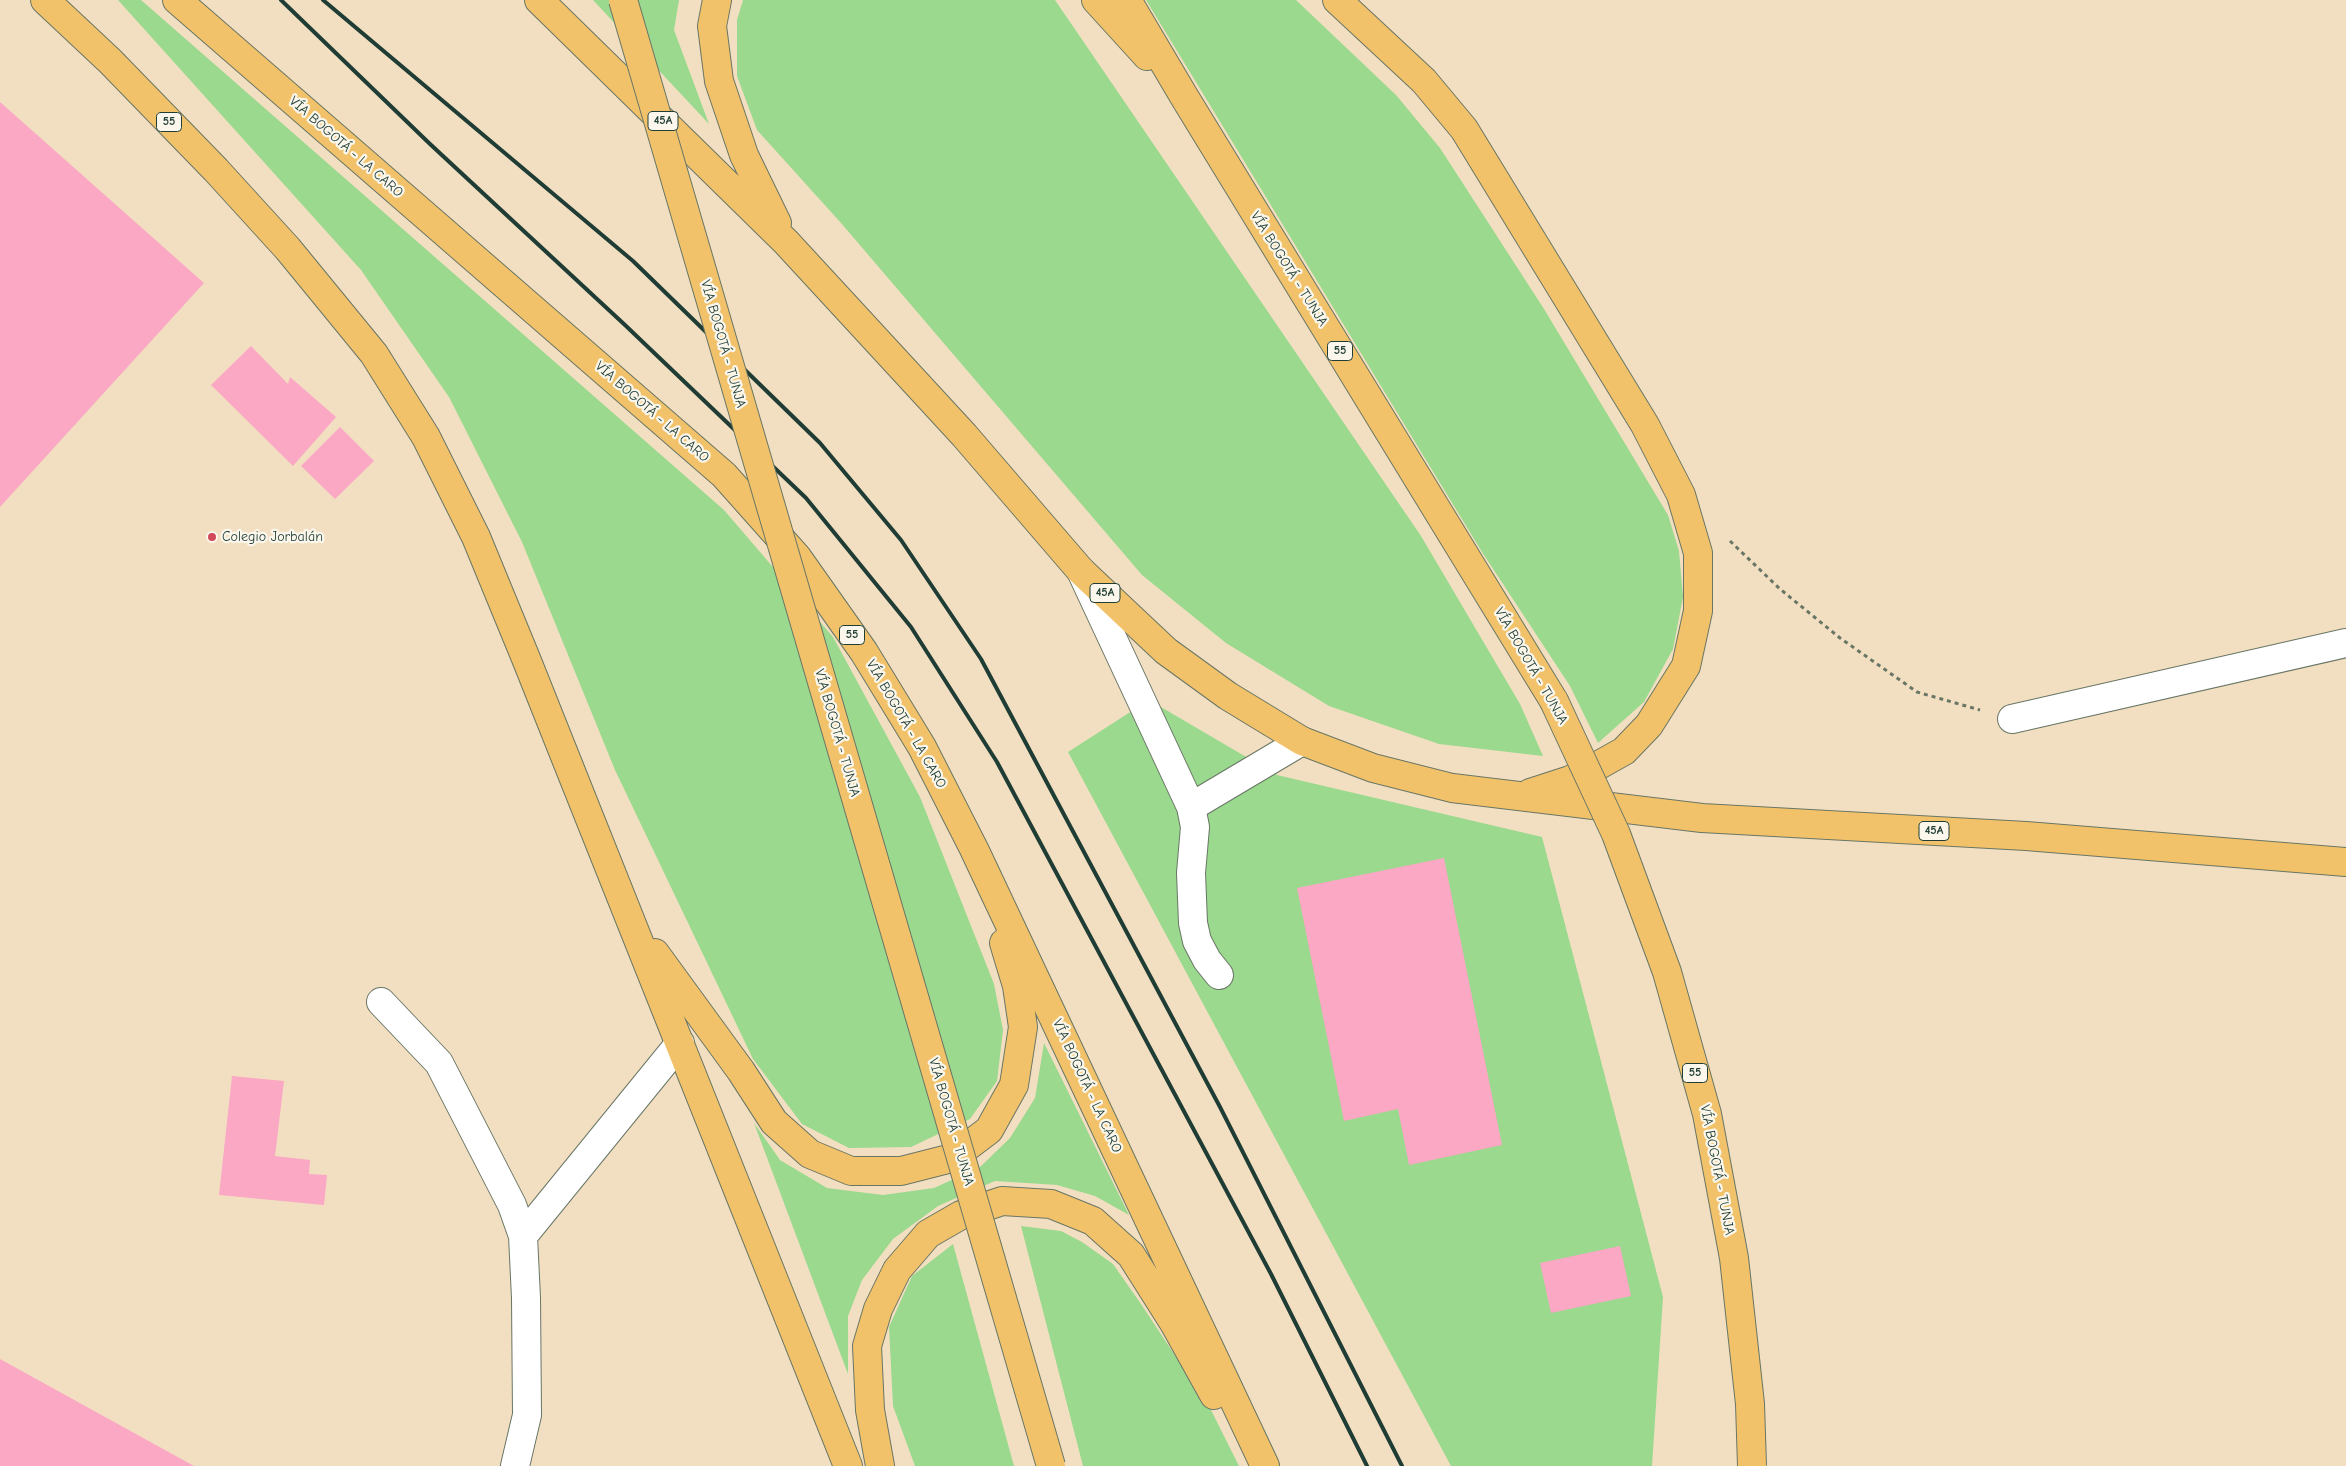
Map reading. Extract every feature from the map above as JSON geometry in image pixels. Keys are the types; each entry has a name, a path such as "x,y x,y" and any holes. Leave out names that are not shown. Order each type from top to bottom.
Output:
{"main road":[{"name":"55","path":"45,0 110,61 216,170 288,250 374,354 426,437 476,537 632,922 848,1466"},
{"name":"VÍA BOGOTÁ - LA CARO","path":"176,0 724,475 798,557 864,652 922,747 974,849 1265,1466"},
{"name":"45A","path":"539,0 786,242 964,435 1081,571 1166,651 1228,696 1302,740 1373,768 1452,788 1702,818 2026,836 2346,862"},
{"name":"VÍA BOGOTÁ - TUNJA","path":"623,0 1051,1466"},
{"path":"718,0 712,26 719,80 744,155 786,242"},
{"path":"1096,0 1185,98"},
{"name":"VÍA BOGOTÁ - TUNJA","path":"1127,0 1554,701 1616,834 1667,972 1706,1114 1734,1258 1750,1404 1752,1466"},
{"path":"1337,0 1424,81 1464,129 1645,425 1682,495 1698,553 1698,611 1686,666 1649,725 1624,750 1599,765 1570,780 1522,796"},
{"path":"632,922 741,1071 774,1122 810,1154 851,1171 901,1171 952,1158 989,1130 1014,1085 1023,1027 1017,986 974,849"},
{"path":"880,1466 870,1410 867,1346 878,1310 897,1270 928,1234 961,1215 1002,1201 1051,1204 1093,1221 1131,1255 1174,1323 1253,1466"}],"street":[{"path":"1081,571 1191,807 1195,827 1191,873 1193,923 1197,941 1207,960 1219,975"},
{"path":"2012,719 2346,643"},
{"path":"1191,807 1302,740"},
{"path":"381,1002 438,1063 512,1205 523,1236 526,1298 527,1415 514,1466"},
{"path":"523,1236 680,1043"}],"path":[{"path":"1724,535 1780,590 1840,638 1917,692 2012,719"}],"green space":[{"path":"118,0 141,0 724,510 833,637 920,797 994,984 1003,1030 997,1081 970,1119 911,1147 849,1148 802,1124 753,1059 615,770 522,542 449,397 361,270"},
{"path":"593,0 679,0 674,30 709,124"},
{"path":"743,0 1055,0 1421,536 1520,704 1543,756 1439,744 1329,706 1226,643 1142,575 841,223 757,130 737,76 737,20"},
{"path":"1146,0 1296,0 1396,95 1440,148 1544,309 1668,515 1679,551 1683,597 1673,649 1644,702 1598,743 1570,686 1482,552"},
{"path":"1149,700 1277,775 1542,837 1663,1297 1652,1466 1451,1466 1068,752"},
{"path":"1044,1043 1129,1215 1095,1196 1057,1185 995,1181 938,1206 893,1239 862,1280 848,1316 848,1374 754,1123 780,1160 827,1188 883,1195 934,1188 980,1167 1010,1138 1035,1098"},
{"path":"1021,1226 1061,1231 1082,1242 1113,1264 1211,1410 1239,1466 1083,1466"},
{"path":"953,1244 1014,1466 915,1466 893,1406 889,1327 912,1276"}],"building":[{"path":"0,102 204,283 0,507"},
{"path":"251,346 288,384 290,377 336,417 293,466 211,385"},
{"path":"340,427 374,461 335,499 301,466"},
{"path":"1444,858 1502,1145 1409,1165 1398,1109 1344,1121 1297,888"},
{"path":"232,1076 284,1081 275,1156 310,1160 309,1174 327,1175 324,1205 219,1195"},
{"path":"1620,1246 1631,1296 1551,1313 1540,1263"},
{"path":"0,1359 194,1466 0,1466"}],"railway":[{"path":"281,0 430,144 625,325 806,498 911,627 997,762 1271,1274 1367,1466"},
{"path":"323,0 633,261 820,443 901,540 981,659 1220,1107 1402,1466"}],"place":[{"name":"Colegio Jorbalán","path":"212,537"}]}
